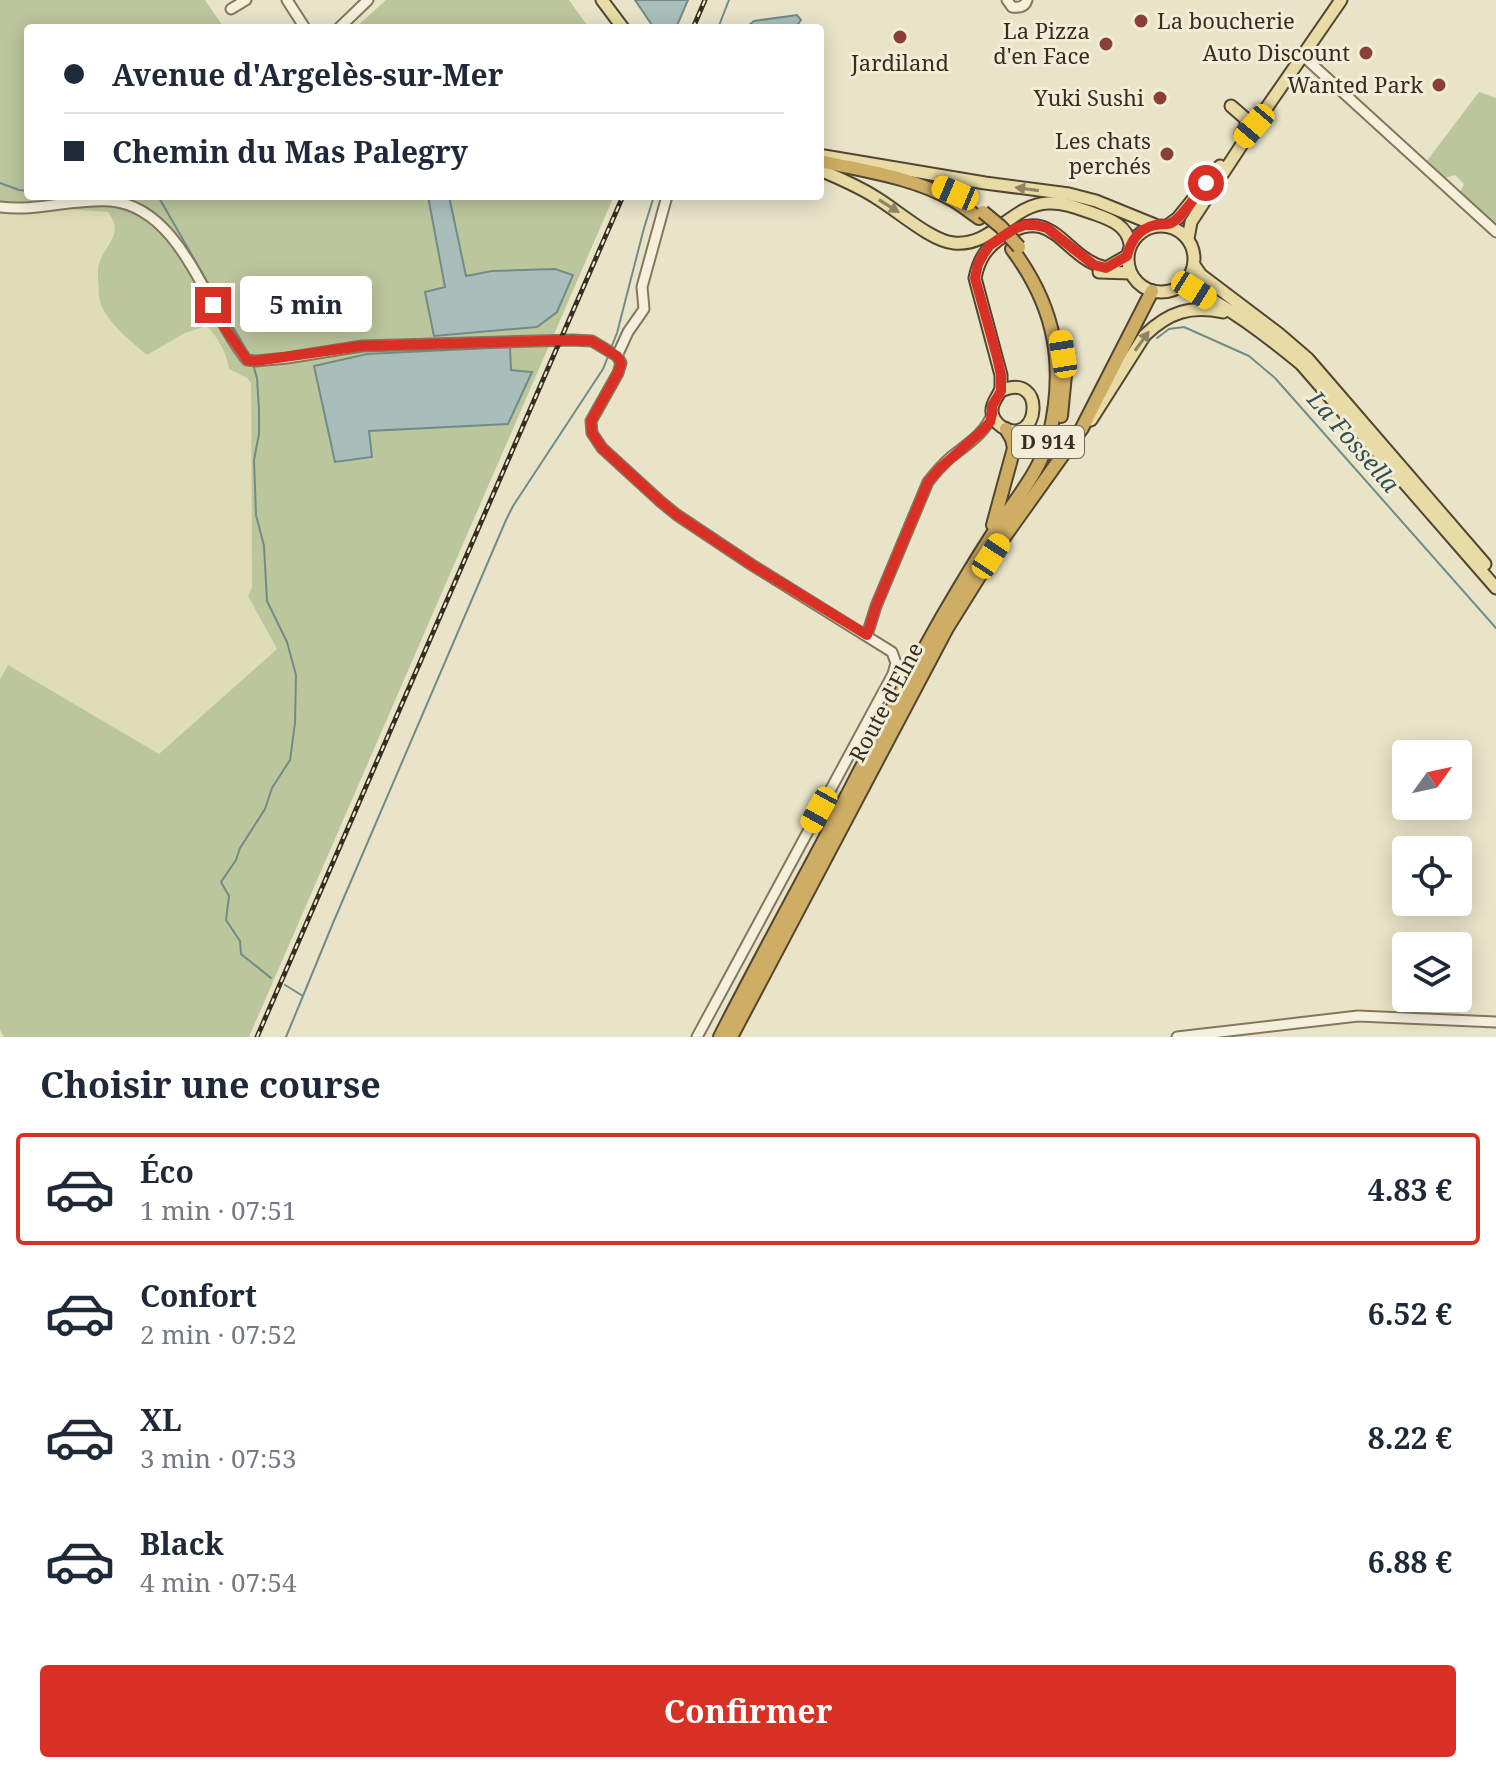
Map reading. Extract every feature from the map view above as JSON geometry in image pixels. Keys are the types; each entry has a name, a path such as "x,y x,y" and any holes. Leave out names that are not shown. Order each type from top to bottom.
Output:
{"highway":[{"name":"D 914","path":"824,159 900,178 981,215"},
{"name":"D 914","path":"874,166 929,181 955,193 1015,248 1038,275 1051,301 1059,327 1065,395 1057,437 1047,465 1018,518"},
{"name":"D 914","path":"942,617 997,527 1029,482 1041,460 1052,423 1057,376 1053,331 1044,302 1015,248"},
{"path":"1018,518 1082,428 1152,291"},
{"path":"942,617 996,522 1014,448 1012,439 999,423"},
{"name":"Route d'Elne","path":"734,1037 947,628 1018,518"},
{"name":"Route d'Elne","path":"720,1037 942,617"}],"main road":[{"path":"599,0 617,24"},
{"path":"1188,239 1191,222 1341,0"},
{"path":"1206,183 1246,127 1244,116 1231,106"},
{"path":"1130,244 1140,232 1178,218 1254,126"},
{"name":"D 914","path":"824,159 1069,194 1161,226"},
{"path":"824,172 873,195 940,240 966,243 979,240 1018,213 1048,203 1067,205 1102,216 1122,226 1128,233 1130,273 1139,284 1152,291 1167,292 1185,281 1194,265 1194,256 1188,239 1179,231 1161,226"},
{"path":"1001,391 1016,388 1029,395 1034,414 1029,423 1020,429 999,423 992,406 1001,391 1001,375 975,278 978,264 990,245 1014,229 1035,225 1047,228 1094,265 1106,268 1127,256"},
{"path":"1016,388 1001,354 982,280 982,271 991,253 1009,239 1033,232 1043,234 1089,268 1101,273 1130,273"},
{"path":"1194,265 1201,275 1279,334 1316,367 1496,576"},
{"path":"1178,287 1194,290 1232,313 1301,364 1496,588"},
{"path":"1082,428 1093,417 1145,335 1154,327 1177,313 1193,309 1208,308 1232,313"}],"street":[{"path":"231,9 246,0"},
{"path":"287,0 302,24"},
{"path":"343,24 368,0"},
{"path":"1007,0 1012,7 1018,8 1023,7 1027,0"},
{"path":"1303,56 1496,232"},
{"path":"616,354 644,309 642,287 666,200"},
{"path":"0,207 28,209 112,201 129,205 145,214 174,239 220,321 247,360 287,358 362,346 592,341 616,354 621,363 591,421 592,433 602,448 677,515 886,647 895,656 893,674 697,1037"},
{"path":"867,635 928,482 990,422 999,423"},
{"path":"1177,1037 1358,1016 1496,1022"}],"green space":[{"path":"0,0 205,0 221,24 24,24 24,200 612,200 249,1037 4,1037 0,1030 0,680 8,665 159,754 277,649 248,596 252,587 251,383 229,369 221,346 207,326 185,333 147,355 115,326 101,305 99,293 98,268 115,228 108,212 67,209 24,214 0,202"},
{"path":"386,0 569,0 586,24 359,24"},
{"path":"1479,92 1496,98 1496,226 1460,193 1464,184 1455,175 1445,178 1426,162"},
{"path":"0,202 24,214 67,209 108,212 115,221 116,233 98,268 99,302 113,323 147,355 185,333 207,326 220,341 229,369 251,383 252,587 248,596 277,649 159,755 9,666 0,680"}],"shaded area":[{"path":"635,0 688,0 678,24 651,24"},
{"path":"797,15 801,20 798,24 750,24"},
{"path":"429,200 450,200 466,276 492,271 555,269 573,275 557,312 537,327 434,336 425,292 445,287"},
{"path":"510,347 511,370 532,372 508,424 369,431 372,457 335,462 314,366 367,354"}],"waterway":[{"path":"720,24 729,0"},
{"path":"0,183 24,191"},
{"path":"160,200 251,358"},
{"path":"611,348 653,200"},
{"name":"La Fossella","path":"1157,338 1169,329 1184,327 1249,356 1275,378 1496,628"},
{"path":"303,996 506,520 603,369 609,354"},
{"path":"253,364 259,410 254,460 256,515 264,546 267,601 287,642 296,675 295,723 290,760 221,882 229,896 226,920 240,941 241,954 271,978"},
{"path":"285,985 303,996 286,1037"}],"railway":[{"path":"695,24 705,0"},
{"path":"257,1037 621,200"}],"place":[{"name":"La boucherie","path":"1141,21"},
{"name":"Jardiland","path":"900,37"},
{"name":"La Pizza d'en Face","path":"1106,44"},
{"name":"Auto Discount","path":"1366,53"},
{"name":"Wanted Park","path":"1439,85"},
{"name":"Yuki Sushi","path":"1160,98"},
{"name":"Les chats perchés","path":"1167,154"}],"route":[{"path":"213,305 240,352 247,360 256,361 362,346 592,341 617,356 621,363 591,421 592,433 602,448 677,515 867,635 928,482 990,422 992,406 1001,391 997,357 975,278 978,264 990,245 1014,229 1035,225 1047,228 1094,265 1106,268 1127,256 1130,244 1140,232 1155,225 1167,226 1178,218 1206,183"}]}
